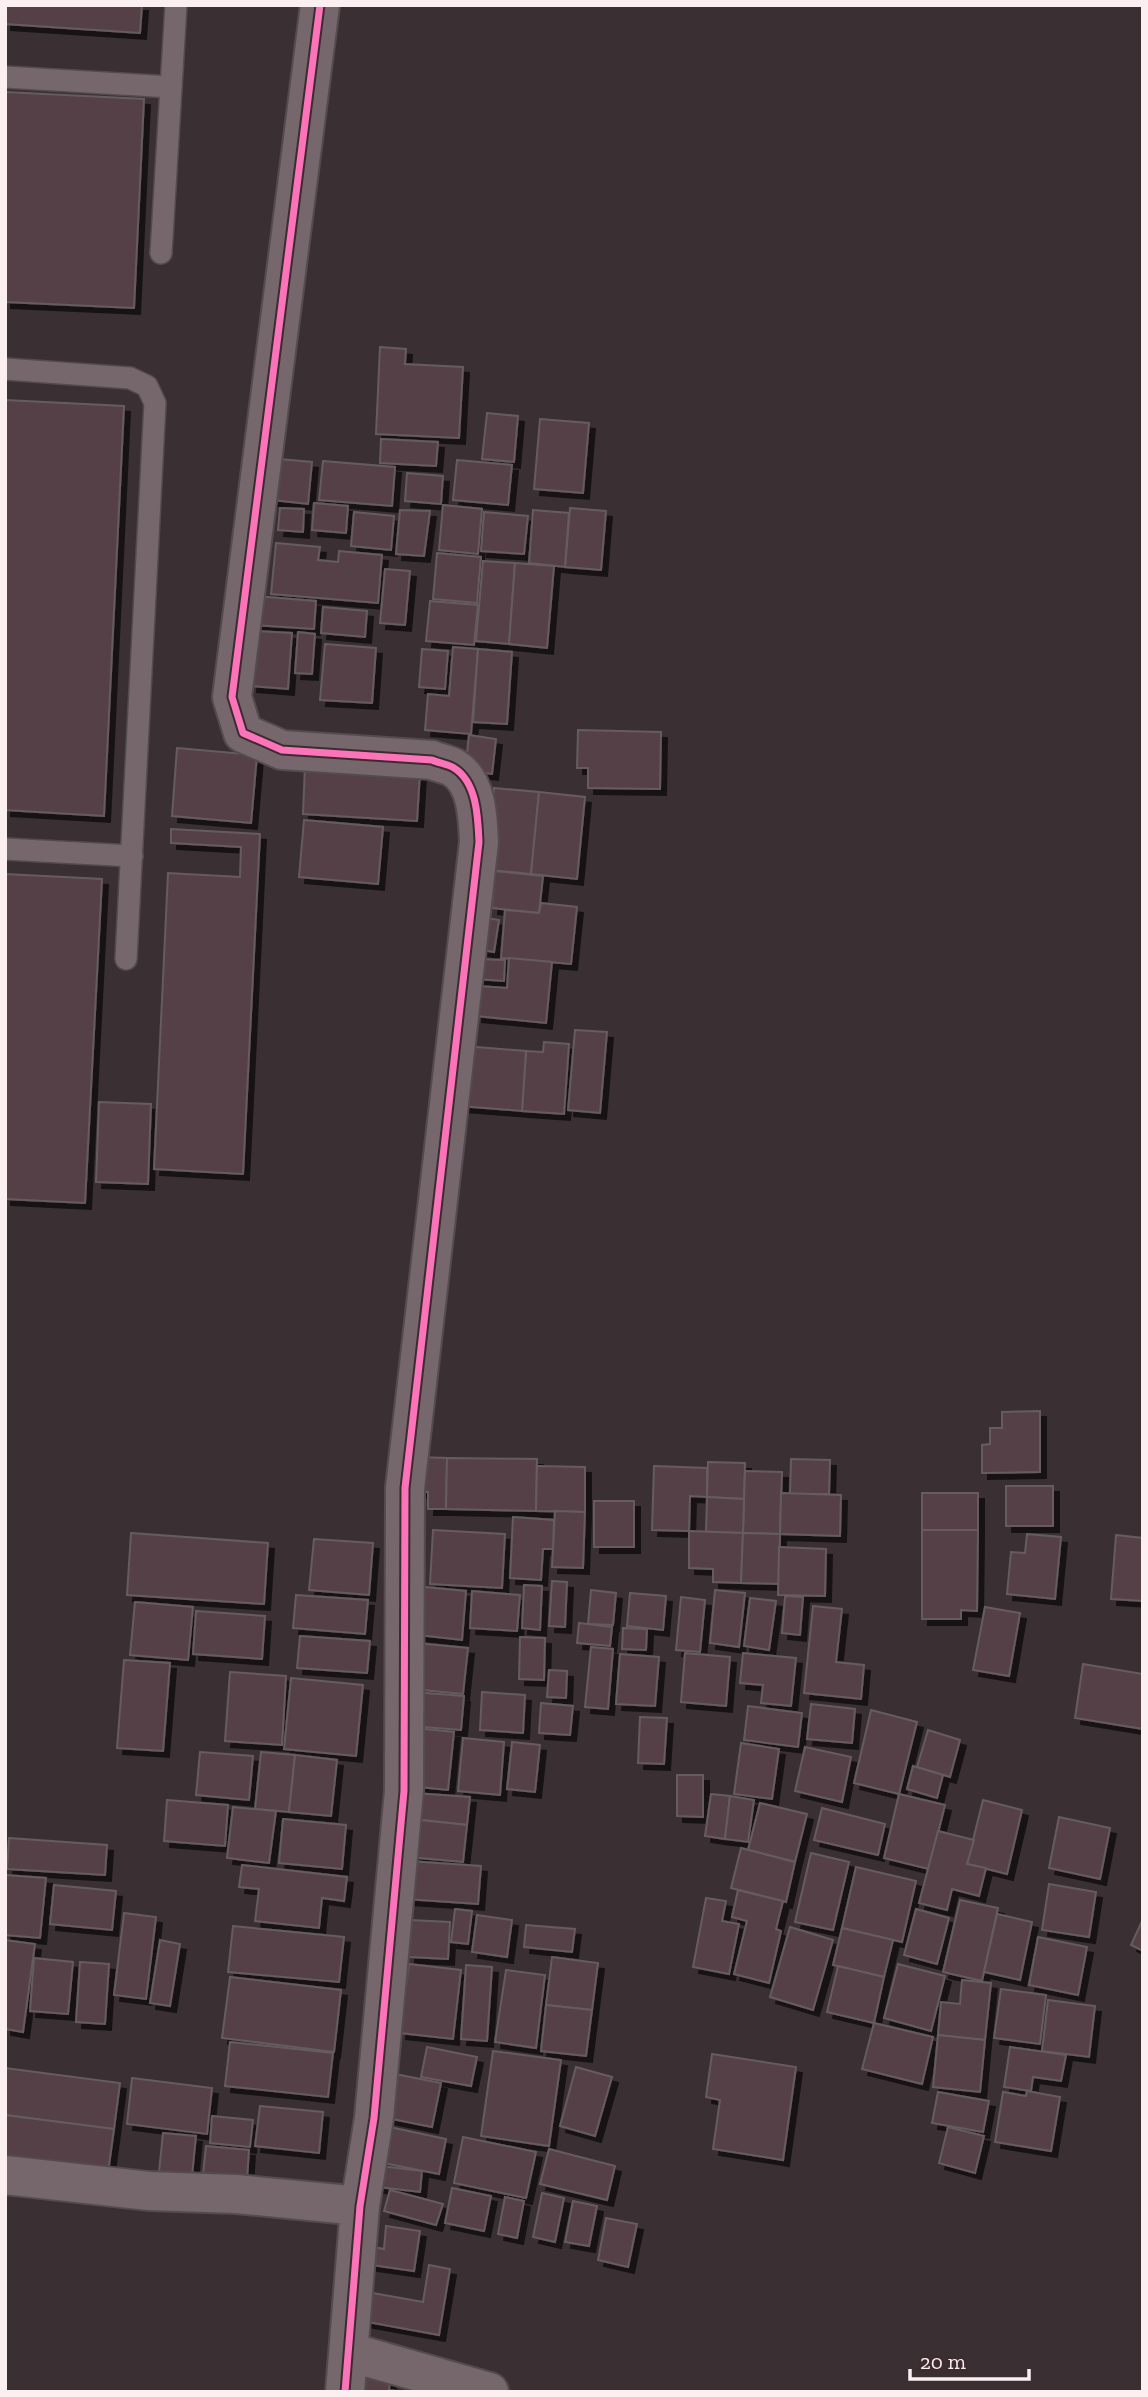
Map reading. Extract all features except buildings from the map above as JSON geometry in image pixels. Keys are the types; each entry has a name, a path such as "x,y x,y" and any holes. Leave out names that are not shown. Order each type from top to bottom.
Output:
{"street":[{"path":"320,5 232,697 243,733 282,750 432,760 455,768 469,787 477,805 479,842 405,1488 404,1791 374,2118 360,2206 345,2392"},
{"path":"5,2175 149,2192 236,2194 360,2206"},
{"path":"349,2352 489,2392"}],"lane":[{"path":"161,253 176,5"},
{"path":"5,77 171,87"},
{"path":"5,369 130,378 147,386 155,402 126,959"},
{"path":"5,849 132,856"}],"cycle path":[{"path":"320,5 232,697 243,733 282,750 432,760 449,765 462,774 472,791 479,842 405,1488 404,1791 374,2118 360,2206 345,2392"}]}
